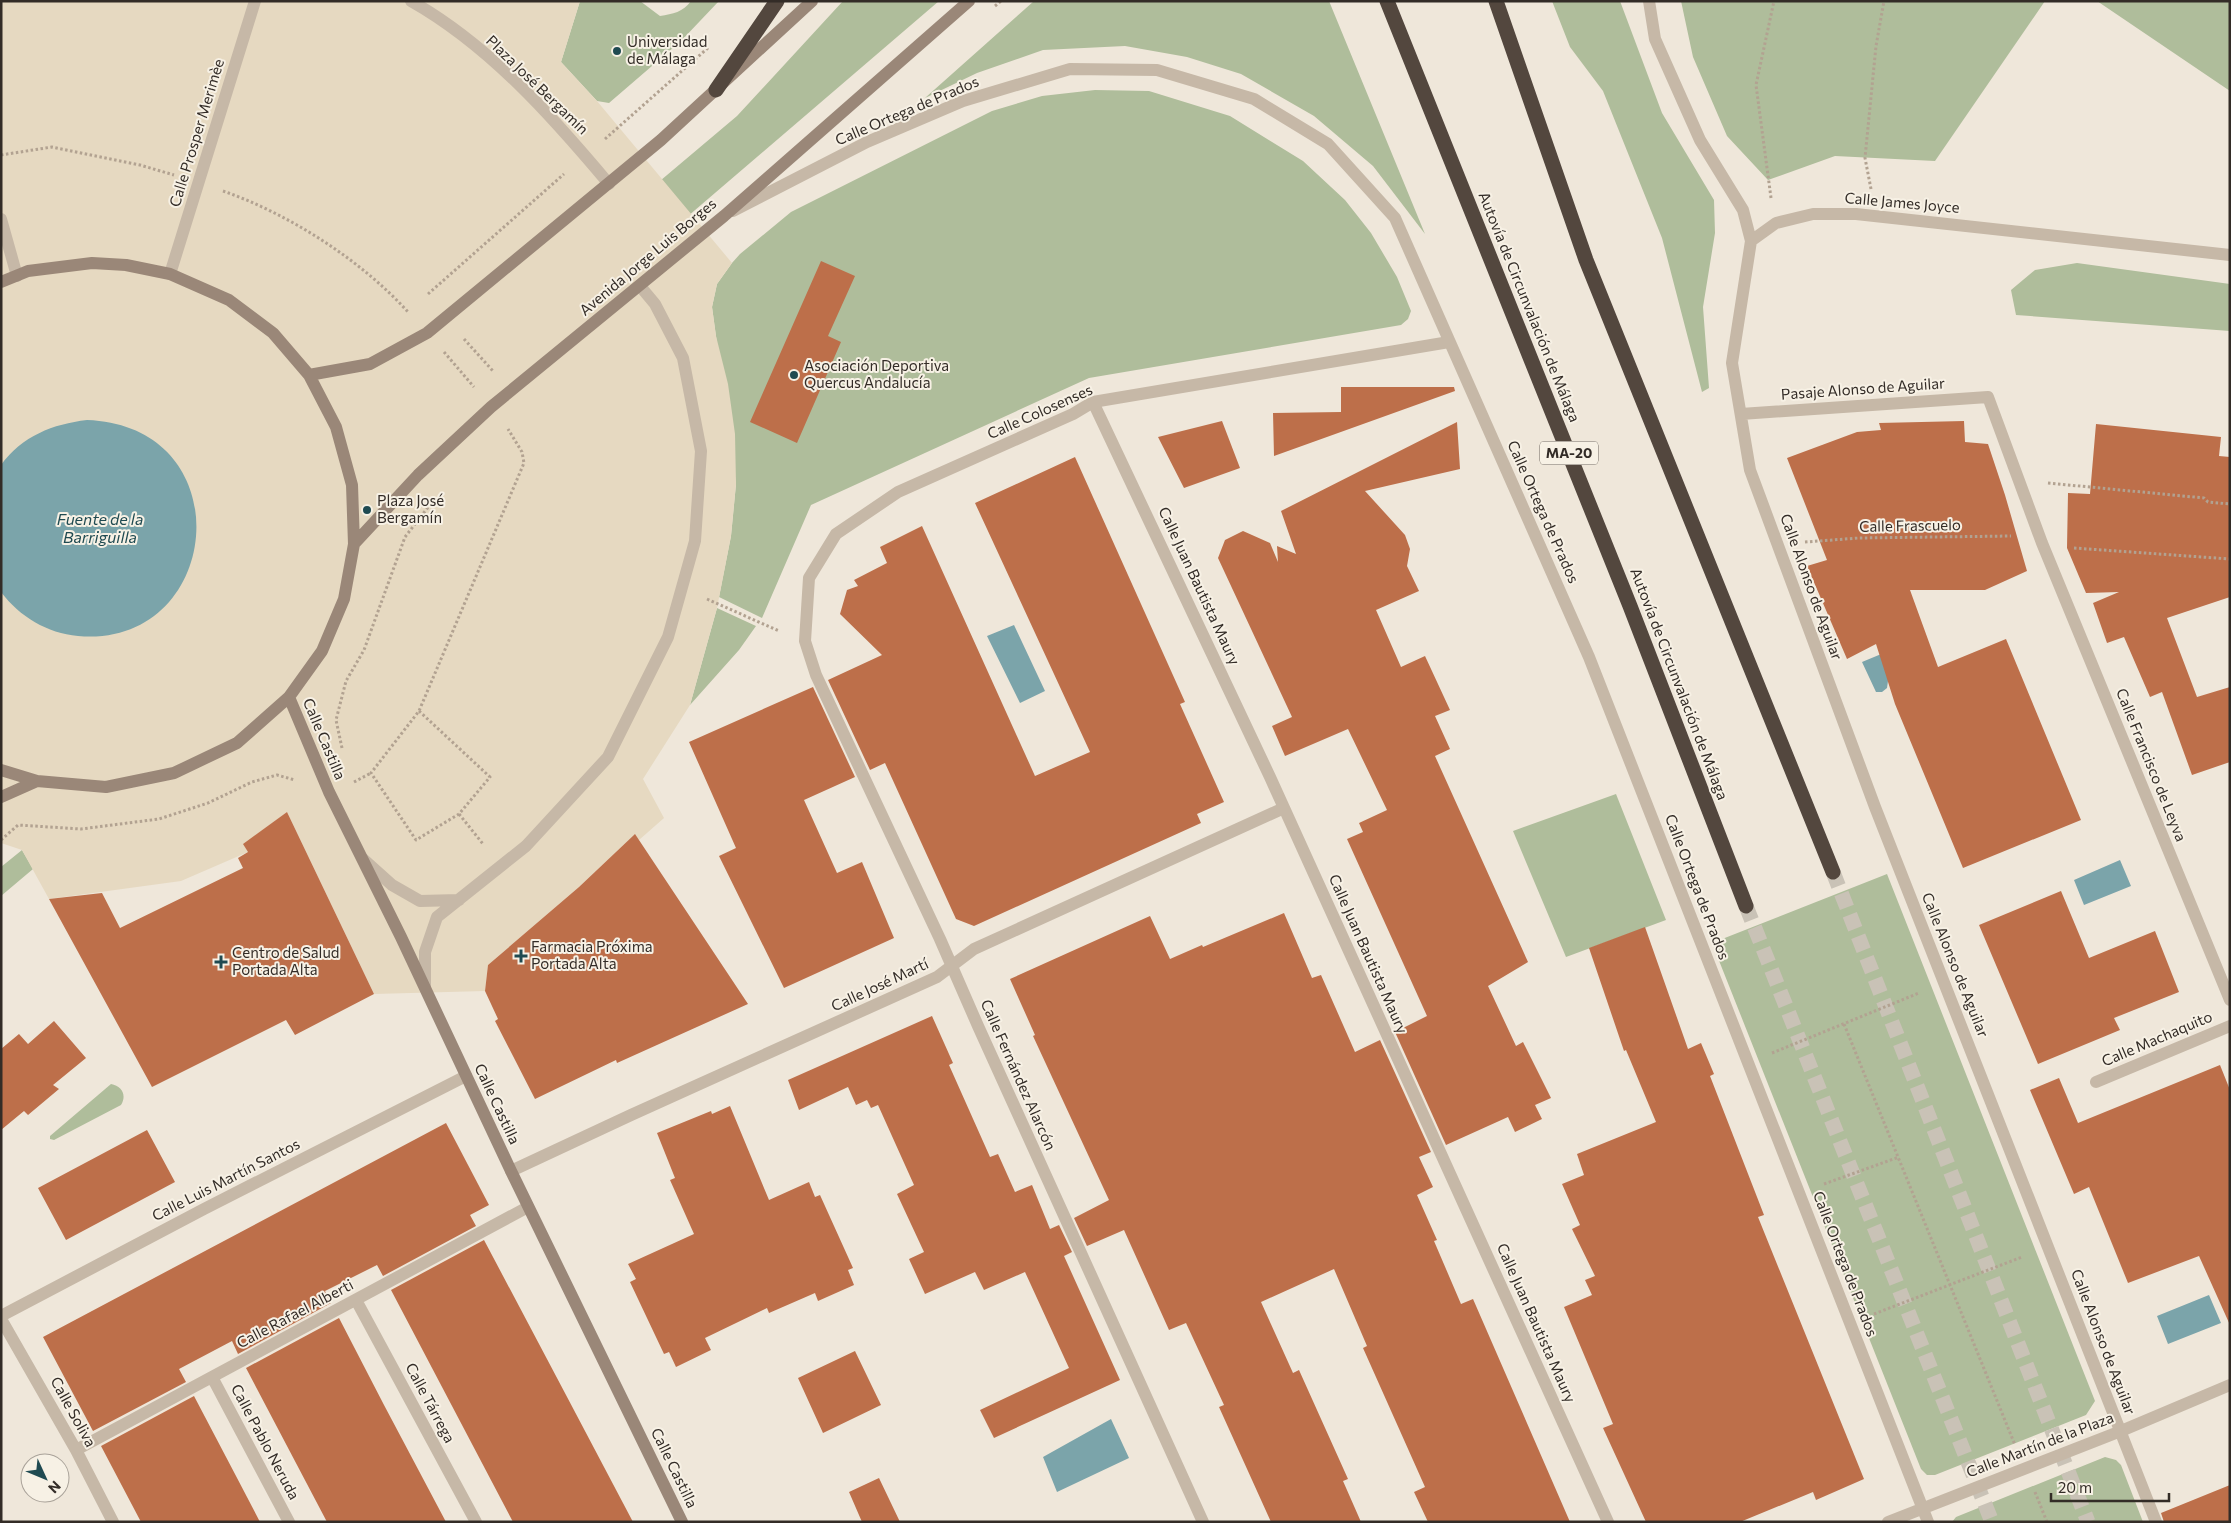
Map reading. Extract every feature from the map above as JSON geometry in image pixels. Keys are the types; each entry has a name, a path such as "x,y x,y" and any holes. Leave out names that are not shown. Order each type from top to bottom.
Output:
{"highway":[{"path":"716,90 777,1"},
{"name":"Autovía de Circunvalación de Málaga","path":"1387,1 1627,597 1746,906"},
{"path":"1496,1 1586,260 1833,872"}],"main road":[{"path":"309,375 370,364 428,333 661,140 812,1"},
{"name":"Avenida Jorge Luis Borges","path":"354,544 418,475 490,407 724,216 969,1"},
{"path":"1,282 28,271 92,263 126,265 170,274 229,300 273,333 309,375 336,428 352,485 354,544 344,600 322,651 289,697 237,743 174,773 106,787 37,781 1,770"},
{"name":"Calle Castilla","path":"289,697 318,769 528,1207 682,1522"},
{"path":"1,797 37,781"}],"street":[{"name":"Calle Prosper Merimèe","path":"170,274 255,1"},
{"name":"Plaza José Bergamín","path":"411,1 425,9 489,57 567,134 609,184"},
{"path":"1649,1 1655,39 1700,140 1742,210 1751,242 1732,364 1741,414"},
{"name":"Calle Ortega de Prados","path":"724,216 867,142 963,101 1070,68 1157,70 1254,100 1328,144 1395,218 1589,658 1928,1522"},
{"name":"Calle James Joyce","path":"1751,242 1776,223 1813,214 1875,215 2230,255"},
{"path":"1,219 17,276"},
{"path":"424,987 425,952 437,917 526,846 608,757 668,636 695,542 701,451 683,358 655,304 640,286"},
{"name":"Calle Colosenses","path":"805,641 809,578 836,534 898,492 1064,418 1093,402 1449,342"},
{"name":"Pasaje Alonso de Aguilar","path":"1741,414 1988,396"},
{"name":"Calle Francisco de Leyva","path":"1988,396 2042,543 2230,1000"},
{"name":"Calle Juan Bautista Maury","path":"1093,402 1284,808 1608,1522"},
{"name":"Calle Alonso de Aguilar","path":"1741,414 1750,470 1875,807 2156,1522"},
{"name":"Calle Fernández Alarcón","path":"805,641 816,674 952,967 1203,1522"},
{"name":"Calle José Martí","path":"511,1171 937,977 974,948 1284,808"},
{"path":"361,858 392,885 420,900 459,900"},
{"name":"Calle Machaquito","path":"2096,1082 2230,1026"},
{"name":"Calle Luis Martín Santos","path":"1,1317 213,1204 466,1076"},
{"name":"Calle Rafael Alberti","path":"76,1450 528,1207"},
{"name":"Calle Tárrega","path":"356,1300 476,1522"},
{"name":"Calle Soliva","path":"1,1317 76,1450 113,1522"},
{"name":"Calle Pablo Neruda","path":"212,1378 289,1522"},
{"name":"Calle Martín de la Plaza","path":"1888,1522 2120,1431 2230,1385"}],"path":[{"path":"1774,1 1756,85 1776,223"},
{"path":"1875,215 1866,158 1876,46 1884,1"},
{"path":"1,154 52,146 140,165 256,203 327,244 387,290 428,333 490,407 522,452 524,463 419,711 371,773 352,783"},
{"path":"2018,481 2204,498 2208,502 2230,504"},
{"name":"Calle Frascuelo","path":"1777,541 2016,536 2042,543"},
{"path":"2042,543 2067,547 2230,559"},
{"path":"718,603 767,626"},
{"path":"371,773 416,840 460,814 490,777 419,711"},
{"path":"460,814 483,844"},
{"path":"1772,1053 1944,983"},
{"path":"1844,1024 2014,1443"},
{"path":"1824,1184 1899,1157"},
{"path":"1874,1314 2048,1247"},
{"path":"2037,1497 2047,1522"}],"green space":[{"name":"Universidad de Málaga","path":"580,1 640,1 660,16 677,12 685,8 691,1 719,1 681,41 609,103 597,101 561,62"},
{"path":"843,1 939,1 506,372 475,337 737,116"},
{"path":"1034,1 1329,1 1425,234 1373,166 1314,116 1241,74 1187,57 1125,46 1043,50 977,73 925,98"},
{"path":"1552,1 1620,1 1662,113 1714,200 1715,233 1703,307 1709,388 1702,392 1662,238 1603,91 1570,47"},
{"path":"1681,1 2045,1 1935,161 1835,156 1768,180 1727,136 1693,57"},
{"path":"2097,1 2230,1 2230,91"},
{"path":"1095,90 1149,91 1230,116 1303,161 1345,200 1371,233 1397,277 1411,311 1408,319 1401,325 1089,378 811,505 762,618 719,597 731,536 736,484 712,307 717,284 732,263 740,254 791,212 992,111 1042,96"},
{"path":"2077,263 2230,284 2230,331 2016,315 2011,290 2035,270"},
{"path":"717,608 756,626 739,650 690,705"},
{"path":"1616,794 1666,920 1566,957 1513,831"},
{"path":"22,850 33,869 1,896 1,867"},
{"path":"1887,874 2095,1401 2086,1415 1935,1475 1927,1475 1921,1469 1712,943"},
{"path":"111,1084 121,1089 124,1098 121,1105 54,1140 50,1139 50,1136"},
{"path":"2105,1457 2116,1460 2121,1465 2143,1522 1952,1522 1956,1517"}],"shaded area":[{"name":"Plaza José Bergamín","path":"1,1 580,1 561,62 597,101 732,263 717,284 712,307 716,336 728,384 735,434 736,484 731,536 717,608 690,705 643,779 664,818 639,840 634,835 579,887 488,965 485,991 374,994 287,812 244,844 248,852 181,881 49,899 22,850 1,843"}],"water":[{"name":"Fuente de la Barriguilla","path":"87,420 138,432 173,458 192,494 196,535 186,575 163,609 126,631 78,636 56,631 35,622 17,609 1,592 1,465 19,446 39,433 50,428"},
{"path":"1014,625 1045,691 1020,703 987,636"},
{"path":"1915,640 1888,681 1887,688 1882,692 1876,692 1862,662"},
{"path":"2120,860 2131,886 2084,905 2074,880"},
{"path":"2209,1295 2221,1323 2168,1344 2157,1316"},
{"path":"1111,1419 1129,1458 1057,1492 1043,1457"}],"building":[{"path":"821,261 855,276 828,336 841,342 797,443 750,422"},
{"path":"1341,387 1454,387 1455,391 1274,456 1273,413 1341,412"},
{"path":"1222,421 1240,468 1184,488 1158,437"},
{"path":"1964,421 1965,442 1988,444 2027,571 1985,590 1910,590 1938,667 2006,639 2081,820 1963,868 1895,704 1876,644 1847,659 1807,566 1827,560 1787,458 1857,432 1881,430 1879,423"},
{"path":"1457,422 1460,469 1365,491 1405,535 1410,549 1407,566 1419,591 1376,610 1401,667 1425,656 1450,710 1435,716 1450,749 1435,756 1528,962 1488,986 1516,1046 1523,1042 1551,1098 1535,1105 1542,1119 1515,1132 1508,1117 1446,1145 1395,1032 1427,1016 1347,839 1363,832 1359,823 1387,810 1348,729 1285,756 1272,726 1292,717 1218,558 1225,540 1243,531 1270,543 1278,562 1277,546 1296,554 1281,511"},
{"path":"2096,424 2221,437 2219,456 2230,457 2230,597 2167,618 2197,697 2230,687 2230,762 2192,775 2162,692 2150,697 2124,637 2107,643 2093,603 2119,592 2086,593 2067,548 2068,493 2090,494"},
{"path":"1075,457 1185,702 1180,704 1224,802 1197,814 1201,823 974,926 956,919 885,763 870,770 828,680 882,655 840,614 847,590 858,586 854,580 887,563 880,547 922,526 1035,776 1090,752 975,503"},
{"path":"813,687 855,777 804,800 837,873 862,862 894,938 784,988 719,856 736,848 689,742"},
{"name":"Centro de Salud Portada Alta","path":"287,812 374,994 295,1035 286,1020 152,1087 49,899 102,893 120,928 243,868 238,858 248,852 243,844"},
{"path":"635,834 748,1004 617,1063 616,1060 535,1099 495,1021 498,1019 485,991 488,965 579,887"},
{"path":"2061,891 2089,958 2155,931 2179,992 2114,1018 2120,1030 2038,1064 1979,925"},
{"path":"1284,913 1312,978 1321,975 1355,1052 1380,1040 1431,1152 1419,1157 1433,1187 1417,1195 1437,1240 1434,1241 1461,1304 1473,1299 1570,1522 1428,1522 1414,1492 1425,1487 1363,1348 1367,1346 1334,1269 1261,1302 1293,1373 1299,1370 1348,1479 1343,1481 1361,1522 1271,1522 1219,1407 1224,1405 1186,1323 1169,1330 1124,1230 1087,1246 1074,1218 1109,1200 1033,1036 1035,1035 1010,979 1150,916 1170,959"},
{"path":"1645,927 1688,1049 1701,1043 1714,1074 1710,1076 1764,1215 1758,1217 1864,1479 1816,1500 1813,1492 1740,1522 1646,1522 1603,1428 1613,1424 1564,1307 1592,1295 1585,1280 1595,1276 1572,1229 1580,1225 1562,1184 1584,1175 1577,1154 1656,1122 1626,1050 1624,1051 1589,948"},
{"path":"932,1016 953,1063 949,1065 990,1157 998,1154 1015,1192 1032,1185 1050,1229 1059,1225 1072,1252 1064,1256 1120,1380 994,1438 980,1410 1069,1368 1025,1272 984,1290 975,1272 925,1294 909,1259 924,1252 897,1194 914,1185 878,1105 871,1108 867,1100 856,1105 848,1087 799,1110 788,1080"},
{"path":"54,1021 86,1058 53,1085 59,1089 28,1115 24,1111 1,1130 1,1049 19,1034 28,1044"},
{"path":"2220,1065 2230,1090 2230,1325 2199,1256 2128,1283 2089,1187 2074,1194 2030,1090 2059,1078 2078,1123"},
{"path":"730,1106 769,1200 809,1182 815,1197 820,1195 853,1268 848,1270 854,1285 818,1301 815,1293 769,1313 767,1308 705,1338 711,1350 676,1367 669,1352 664,1354 630,1282 636,1279 628,1264 694,1234 670,1180 675,1178 657,1133 711,1111 712,1114"},
{"path":"446,1123 489,1205 470,1215 476,1226 383,1276 377,1265 325,1291 331,1303 238,1354 232,1341 179,1369 186,1382 93,1431 43,1337"},
{"path":"147,1130 175,1182 66,1240 38,1188"},
{"path":"484,1240 633,1522 513,1522 391,1290"},
{"path":"339,1318 446,1522 327,1522 246,1368"},
{"path":"855,1351 881,1405 823,1433 798,1378"},
{"path":"194,1396 260,1522 141,1522 101,1446"},
{"path":"879,1478 900,1522 862,1522 849,1492"},
{"path":"2230,1485 2230,1522 2164,1522 2161,1513"}],"tunnel":[{"path":"1833,872 2088,1522"},
{"path":"1746,906 1992,1522"}],"place":[{"name":"Universidad de Málaga","path":"617,51"},
{"name":"Asociación Deportiva Quercus Andalucía","path":"794,375"},
{"name":"Plaza José Bergamín","path":"367,510"},
{"name":"Farmacia Próxima Portada Alta","path":"521,956"},
{"name":"Centro de Salud Portada Alta","path":"221,962"}]}
